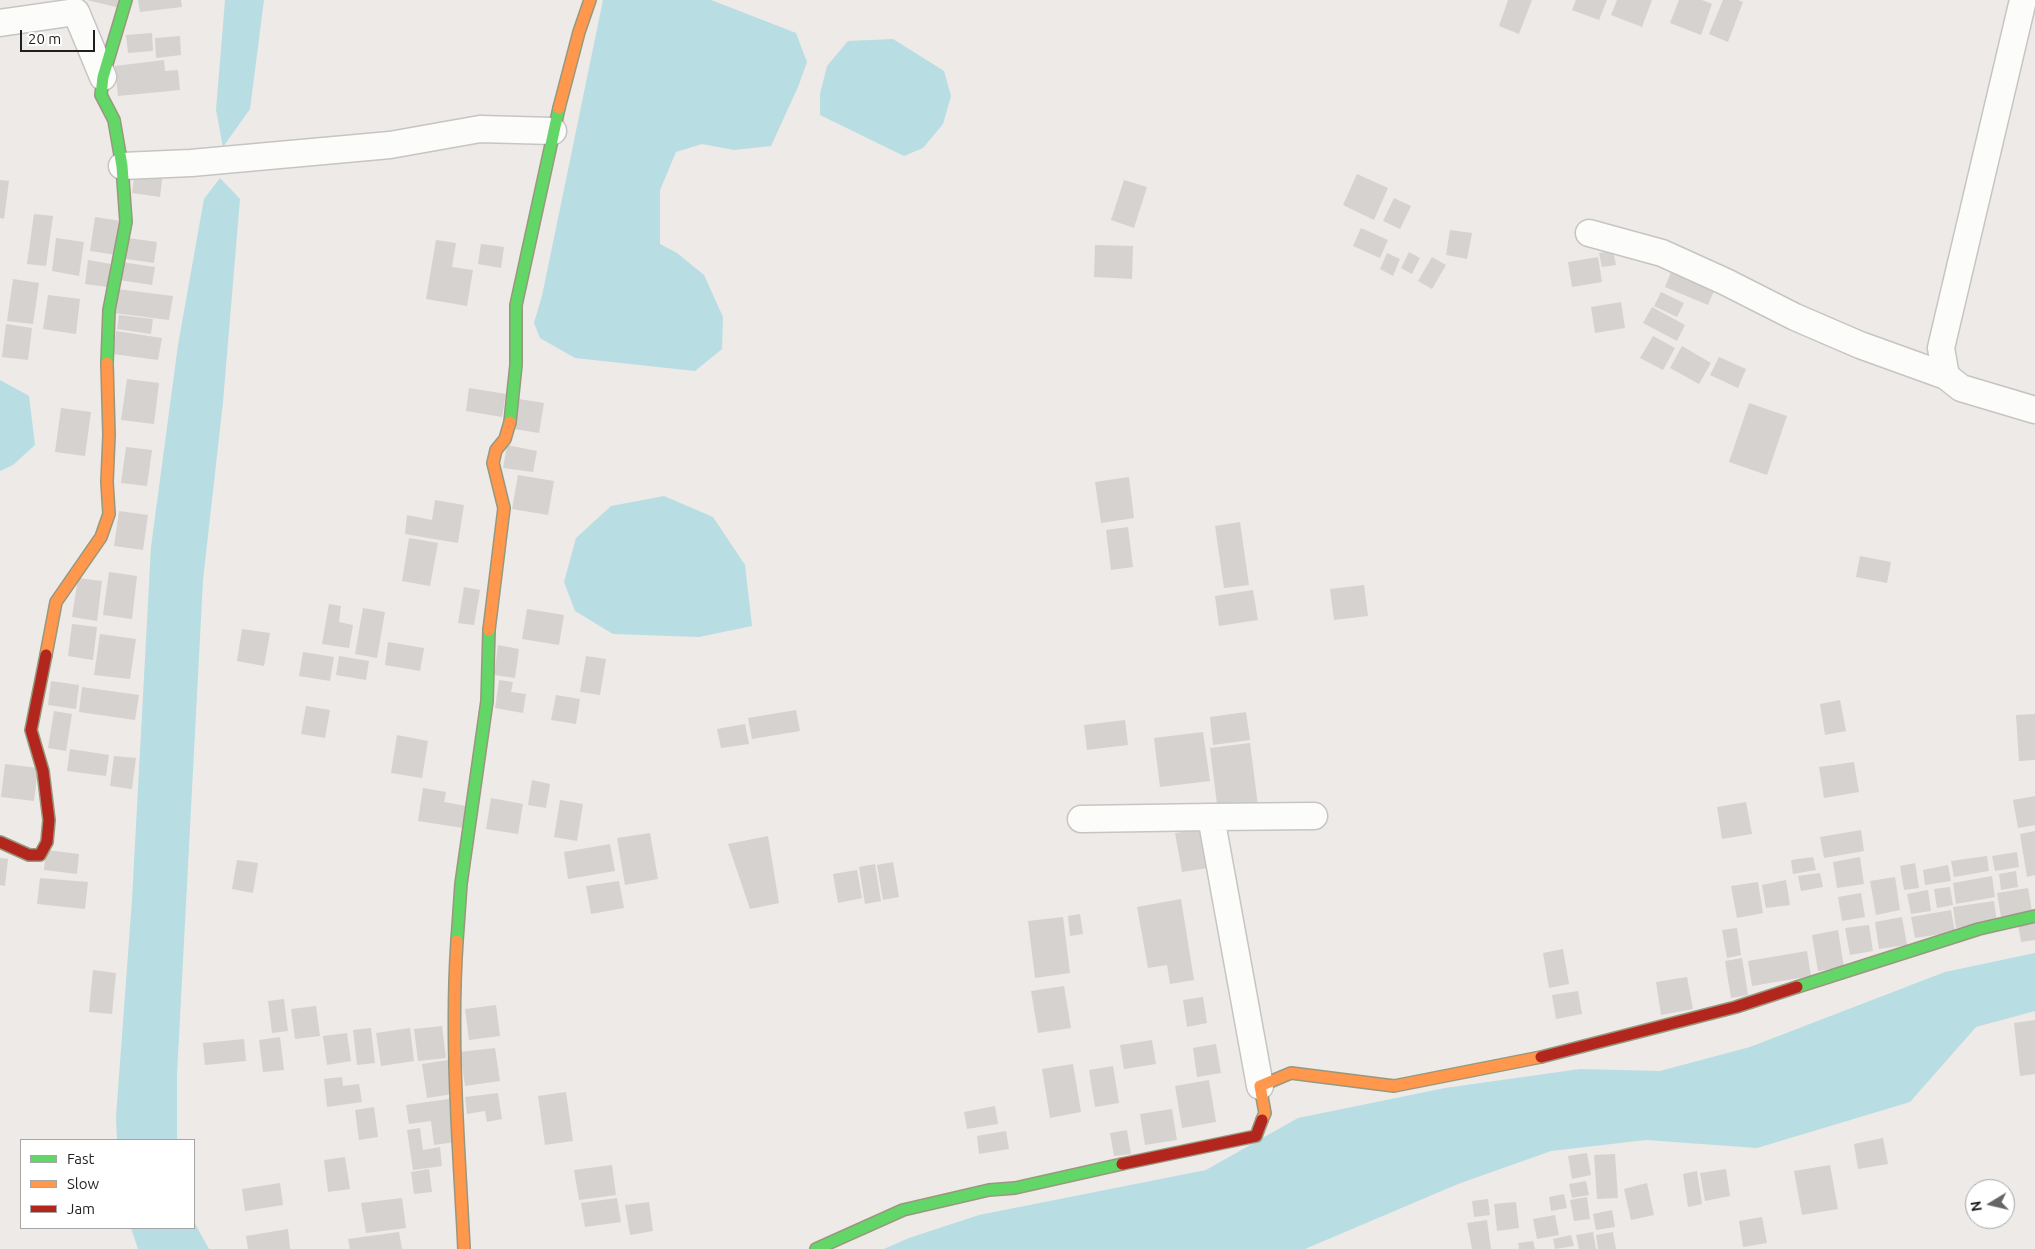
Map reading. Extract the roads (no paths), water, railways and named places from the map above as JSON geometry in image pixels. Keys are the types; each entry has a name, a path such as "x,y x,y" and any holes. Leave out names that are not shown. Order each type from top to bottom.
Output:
{"street":[{"path":"0,842 29,855 40,855 47,842 49,820 43,771 31,730 36,700 56,602 101,537 109,514 107,482 109,435 106,377 109,310 126,222 122,166 114,120 101,95 103,77 126,0"},
{"path":"464,1249 456,1089 455,975 461,884 488,701 489,618 504,508 493,463 496,450 505,439 510,425 516,365 516,305 546,173 553,131 579,32 590,0"},
{"path":"1946,376 1941,348 2023,0"},
{"path":"0,23 76,12 103,77"},
{"path":"122,166 191,163 261,155 390,145 480,129 553,131"},
{"path":"1589,233 1662,253 1827,331 1946,376 1961,388 2035,410"},
{"path":"1081,819 1314,816"},
{"path":"816,1249 903,1210 989,1190 1015,1188 1090,1170 1256,1136 1264,1113 1211,817"},
{"path":"1260,1086 1291,1073 1394,1086 1561,1053 1736,1007 1979,928 2035,916"}],"water":[{"path":"225,0 264,0 250,109 223,147 216,110"},
{"path":"603,0 711,0 796,33 807,62 798,87 771,146 734,150 702,144 676,152 660,190 660,244 677,253 704,275 723,317 722,349 695,371 575,358 540,338 534,323 542,296"},
{"path":"893,39 944,71 951,96 943,124 923,148 904,156 820,115 820,94 827,66 848,41"},
{"path":"220,178 240,199 223,402 203,580 177,1074 177,1139 117,1139 116,1117 132,900 151,547 178,345 204,199"},
{"path":"0,380 29,396 35,445 13,465 0,471"},
{"path":"664,496 713,517 745,565 752,626 699,637 613,634 575,611 564,582 576,538 611,506"},
{"path":"2035,953 2035,1011 1976,1027 1910,1102 1757,1148 1646,1140 1551,1151 1458,1184 1305,1249 884,1249 909,1238 979,1215 1206,1170 1298,1118 1445,1088 1580,1069 1660,1071 1750,1047 1945,972"},
{"path":"195,1224 209,1249 138,1249 131,1229 195,1229"}]}
